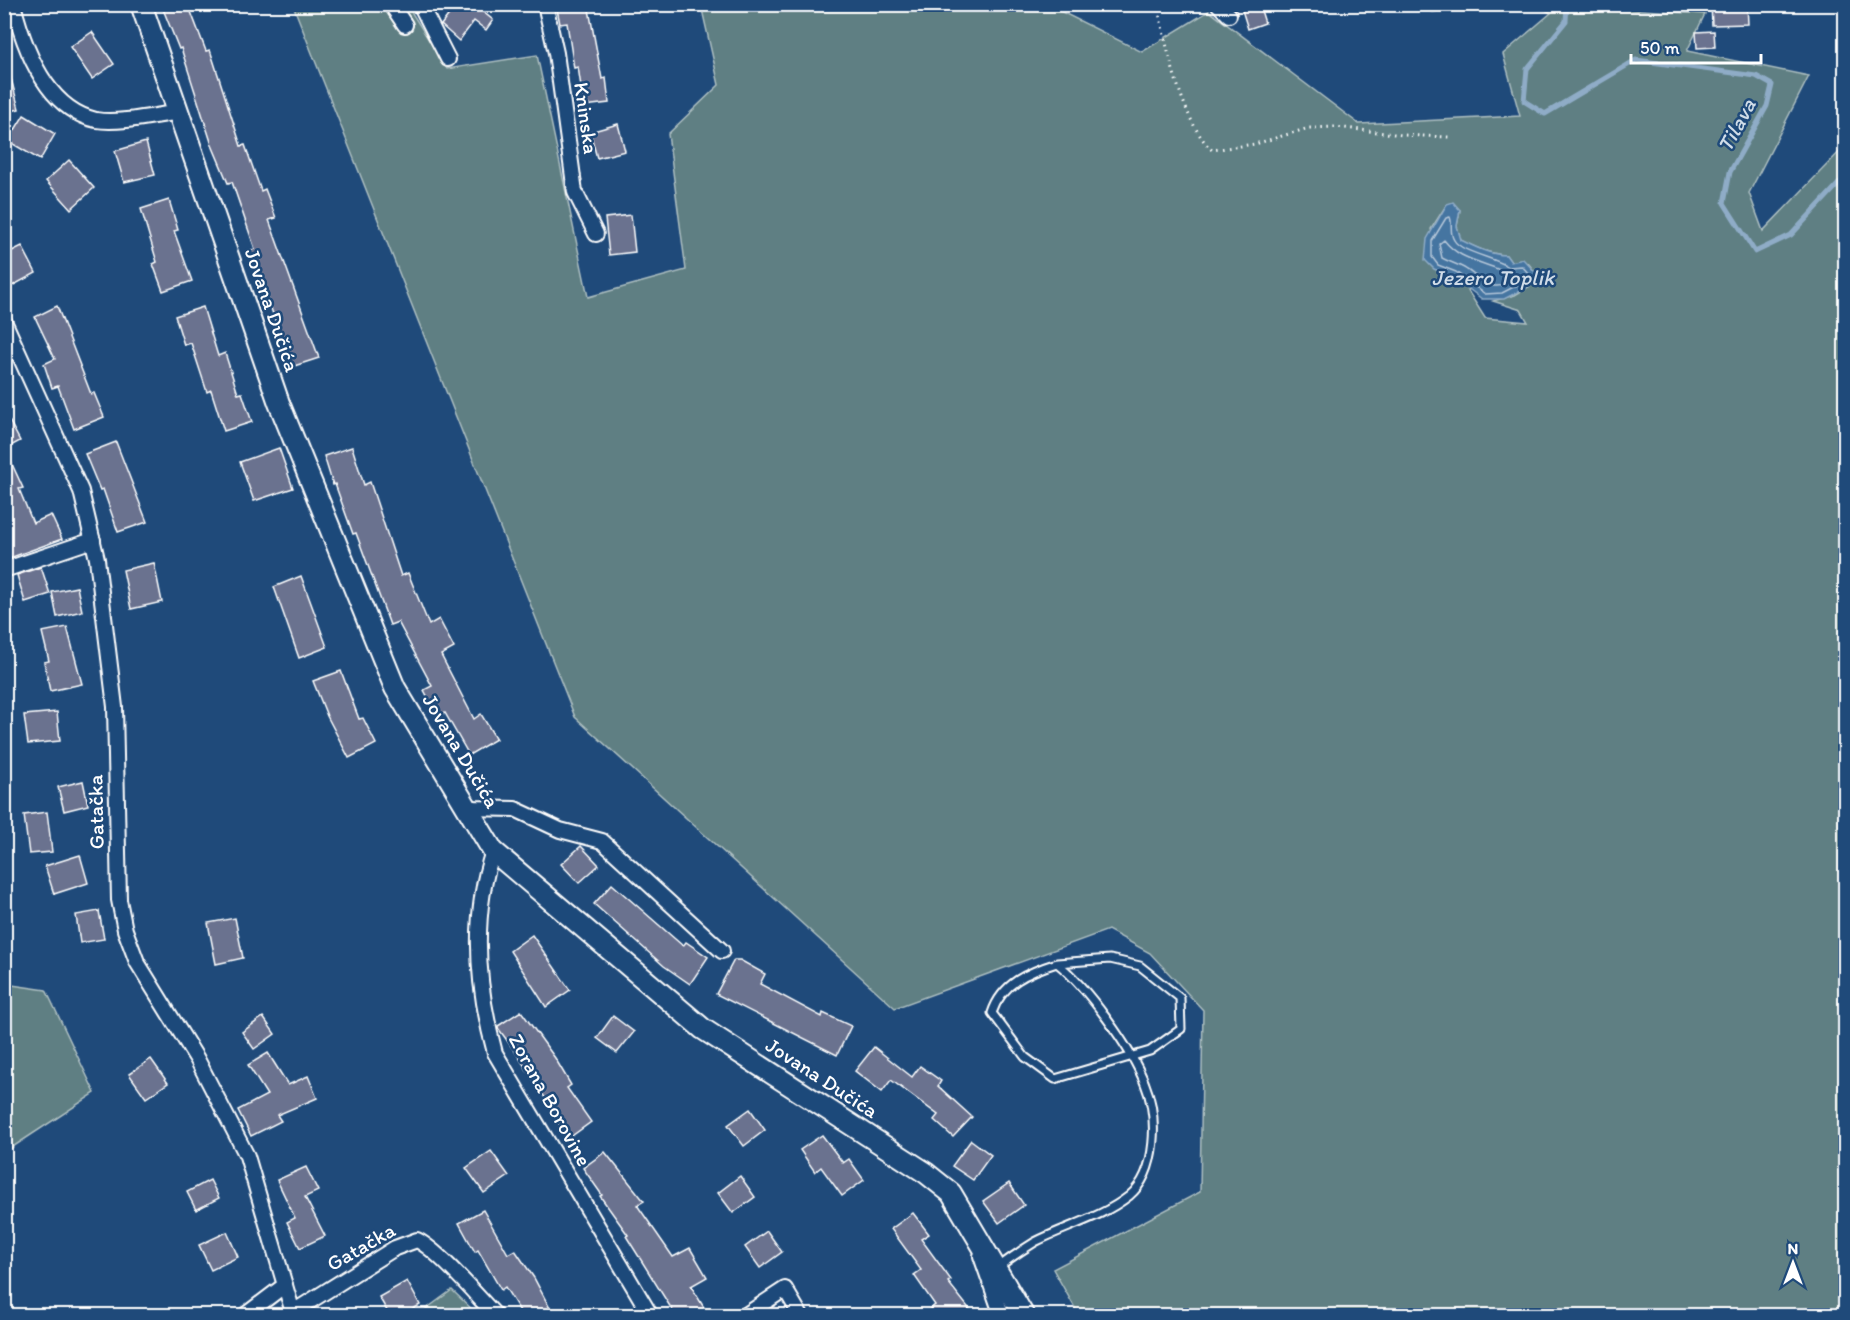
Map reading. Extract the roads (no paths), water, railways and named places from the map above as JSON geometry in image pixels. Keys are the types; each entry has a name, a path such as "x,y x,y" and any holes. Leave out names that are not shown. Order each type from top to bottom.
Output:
{"main road":[{"name":"Jovana Dučića","path":"141,4 279,403 394,688 494,851 703,1029 926,1173 951,1193 1024,1316"}],"street":[{"path":"13,4 37,70 49,88 76,111 97,120 180,112"},
{"path":"391,4 405,25"},
{"path":"420,4 448,59"},
{"name":"Kninska","path":"545,4 556,53 575,192 596,234"},
{"path":"1218,4 1229,15"},
{"name":"Gatačka","path":"4,321 81,491 98,559 115,708 119,900 125,930 137,962 197,1059 247,1156 294,1314 395,1248 417,1240 430,1247 496,1316"},
{"path":"4,570 93,540"},
{"path":"468,808 515,809 560,830 602,842 722,951"},
{"name":"Zorana Borovine","path":"494,851 482,900 479,966 485,1017 495,1053 651,1316"},
{"path":"970,1225 1002,1316"},
{"path":"244,1316 285,1285"},
{"path":"744,1316 785,1289 801,1316"}],"lane":[{"path":"1110,959 1140,966 1180,998 1180,1029 1150,1050 1130,1054 1112,1063 1055,1078 1025,1057 992,1013 997,997 1026,973 1057,963 1110,959"},
{"path":"997,1268 1034,1243 1105,1212 1131,1194 1144,1175 1154,1134 1146,1085 1130,1054 1074,977 1057,963"}],"water":[{"name":"Jezero Toplik","path":"1453,202 1460,210 1457,226 1461,240 1488,252 1506,255 1511,262 1523,259 1536,273 1535,283 1504,299 1482,299 1453,277 1434,269 1425,260 1427,239 1447,204"}],"waterway":[{"name":"Tilava","path":"1567,4 1566,21 1527,69 1524,101 1545,114 1636,60 1756,76 1772,85 1767,106 1730,172 1724,203 1755,252 1791,235 1846,176"}]}
